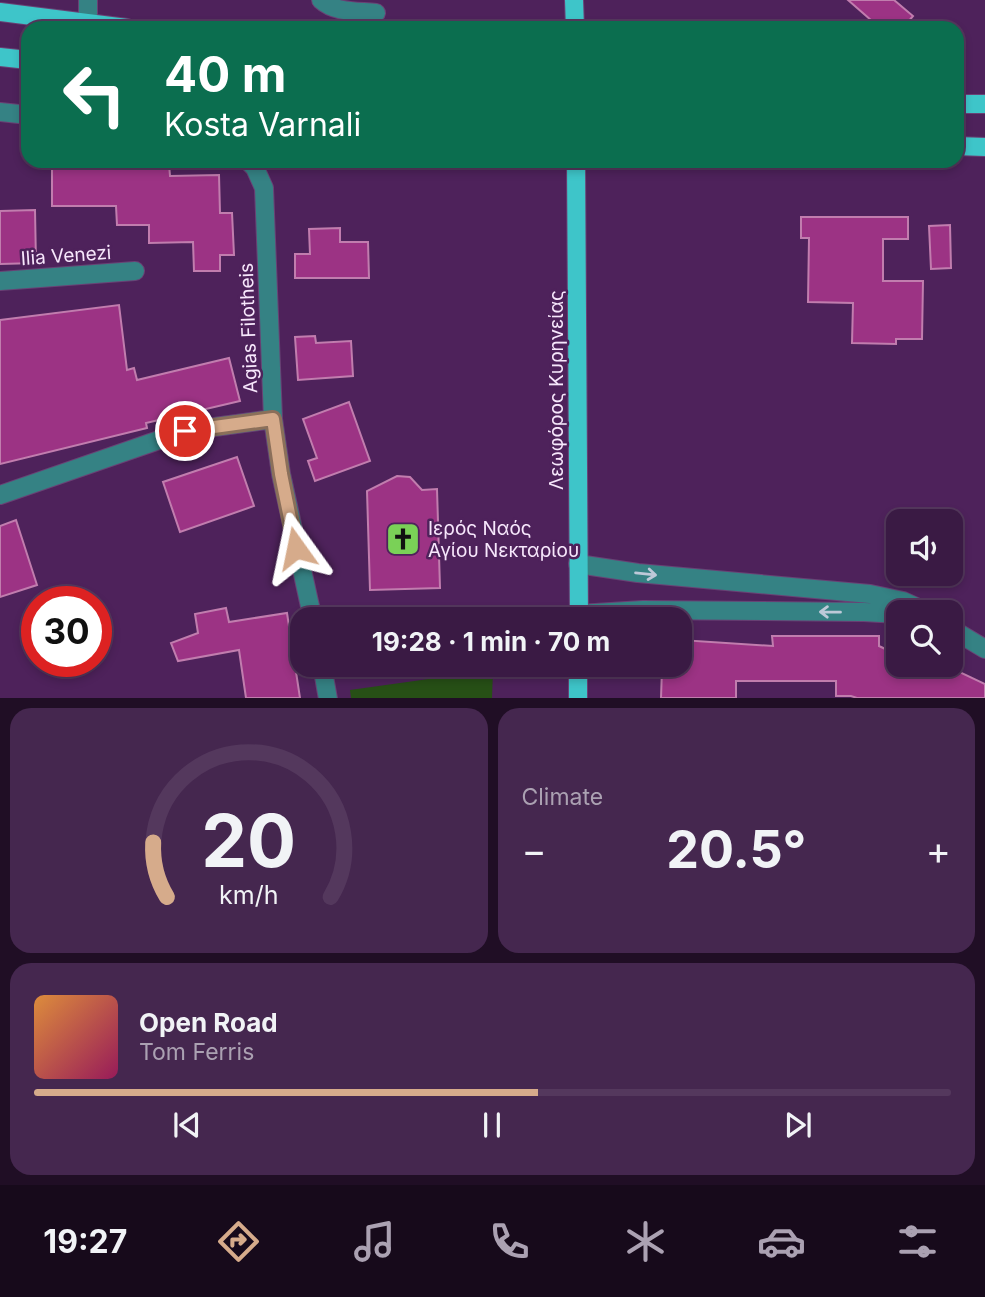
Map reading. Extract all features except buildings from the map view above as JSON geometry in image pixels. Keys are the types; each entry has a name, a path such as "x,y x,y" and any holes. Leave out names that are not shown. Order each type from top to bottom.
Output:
{"main road":[{"path":"574,0 575,21"},
{"path":"0,12 61,21"},
{"path":"0,57 21,59"},
{"path":"964,104 985,104"},
{"path":"964,146 985,147"},
{"name":"Λεωφόρος Κυρηνείας","path":"576,168 579,607"},
{"path":"578,677 578,698"}],"street":[{"path":"88,0 88,21"},
{"path":"321,0 344,10 376,13"},
{"path":"0,112 21,114"},
{"name":"Agias Filotheis","path":"255,168 264,188 267,222 273,419 281,474 310,607"},
{"name":"Ilia Venezi","path":"0,281 135,271"},
{"path":"0,495 185,431 273,419"},
{"path":"578,564 638,573 870,594 898,600"},
{"path":"692,611 886,614"},
{"path":"963,636 985,649"},
{"path":"324,677 328,698"}],"green space":[{"path":"443,677 493,677 492,698 351,698 350,690"}],"place":[{"name":"Ιερός Ναός Αγίου Νεκταρίου","path":"403,539"}],"route":[{"path":"185,431 273,419 296,548"}]}
